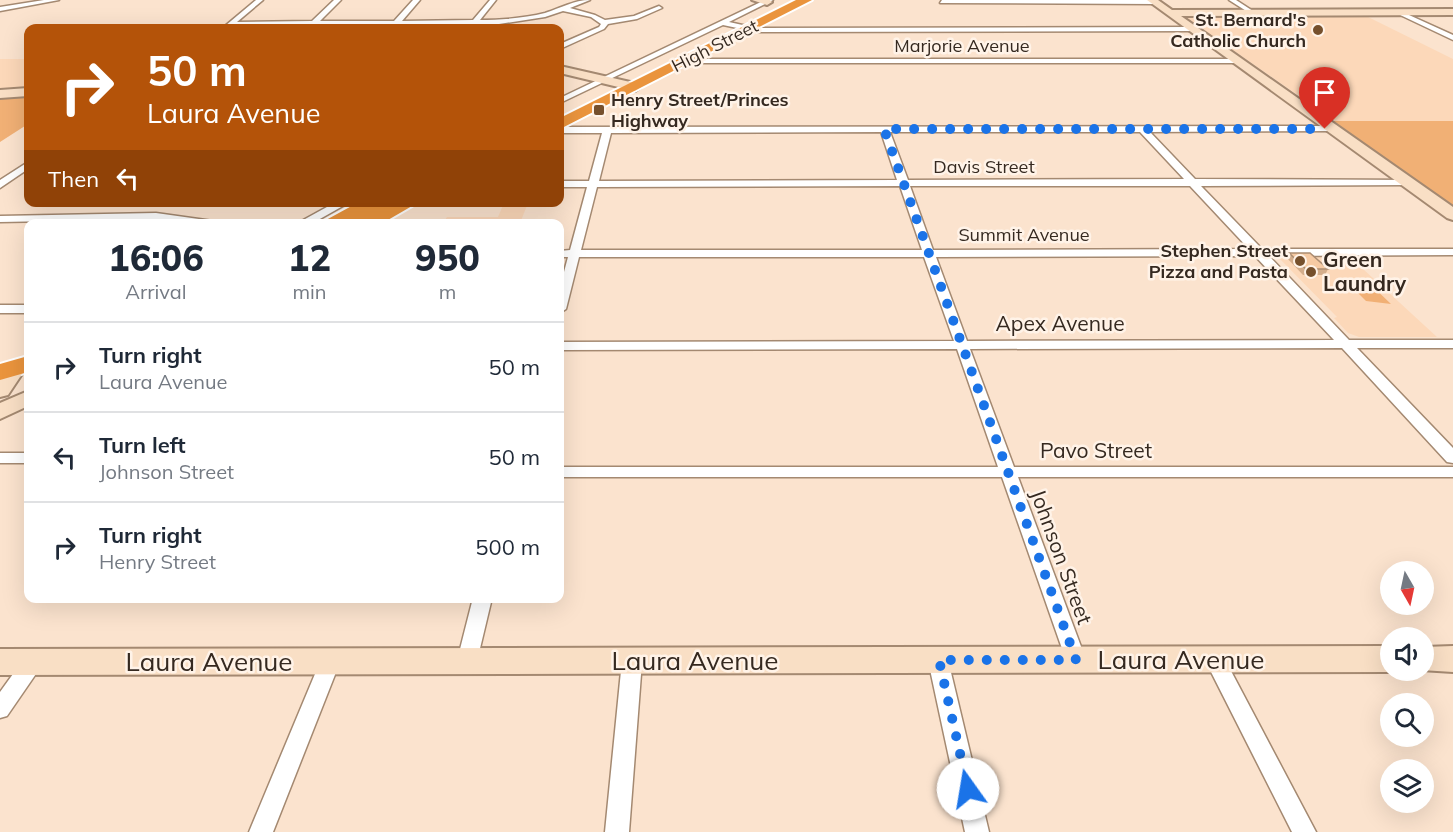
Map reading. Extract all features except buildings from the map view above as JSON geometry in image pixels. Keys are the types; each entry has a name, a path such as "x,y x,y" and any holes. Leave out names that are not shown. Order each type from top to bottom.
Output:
{"highway":[{"name":"High Street","path":"564,110 788,0"},
{"name":"High Street","path":"564,121 619,83 686,61 735,26 806,0"},
{"path":"343,219 365,207"},
{"path":"373,219 396,207"}],"street":[{"path":"0,9 56,0"},
{"path":"230,24 260,0"},
{"path":"313,24 338,0"},
{"path":"396,22 417,0"},
{"path":"475,22 493,0"},
{"path":"313,24 475,22 528,18 564,9 587,0"},
{"path":"1232,0 1253,12"},
{"path":"735,26 764,1"},
{"path":"948,11 942,2 1154,1 1453,215"},
{"path":"564,9 593,16 605,22 635,18 659,8"},
{"path":"1398,12 1453,38"},
{"path":"1171,13 1453,12"},
{"path":"954,19 961,29"},
{"path":"564,45 602,28 605,22"},
{"path":"735,26 1194,29"},
{"name":"Marjorie Avenue","path":"686,61 1239,61"},
{"path":"564,71 619,83"},
{"path":"564,100 619,83"},
{"path":"0,94 24,92"},
{"name":"Johnson Street","path":"884,129 1076,660"},
{"path":"1142,129 1453,458"},
{"path":"564,130 1333,129"},
{"path":"564,293 607,130"},
{"path":"0,185 24,168"},
{"name":"Davis Street","path":"564,184 1408,182"},
{"path":"311,219 335,207"},
{"path":"104,219 156,216 177,219"},
{"path":"0,219 24,219"},
{"name":"Summit Avenue","path":"564,254 1453,252"},
{"path":"0,309 24,309"},
{"name":"Apex Avenue","path":"564,346 1453,344"},
{"path":"0,390 14,360"},
{"path":"0,412 24,400"},
{"path":"0,458 24,458"},
{"name":"Pavo Street","path":"564,472 1453,472"},
{"path":"467,661 482,603"},
{"name":"Laura Avenue","path":"0,662 1380,659"},
{"path":"1434,659 1453,659"},
{"path":"939,660 977,832"},
{"path":"1215,660 1304,832"},
{"path":"617,832 632,661"},
{"path":"0,709 33,662"},
{"path":"261,832 330,662"}],"shaded area":[{"path":"1364,15 1453,59 1453,121 1335,121 1184,16"},
{"path":"0,59 24,59 24,89 0,91"},
{"path":"24,94 24,127 0,142 0,96"},
{"path":"1333,121 1453,121 1453,206"},
{"path":"502,207 526,207 522,219 446,219 447,217 498,217"},
{"path":"1278,257 1350,257 1437,337 1359,337 1348,333 1334,318 1337,317"},
{"path":"1347,282 1368,282 1391,304 1366,301"}],"place":[{"name":"St. Bernard's Catholic Church","path":"1318,30"},
{"name":"Henry Street/Princes Highway","path":"599,110"},
{"name":"Stephen Street Pizza and Pasta","path":"1300,261"},
{"name":"Green Laundry","path":"1311,272"}],"route":[{"path":"968,789 939,660 1076,660 884,129 1325,129"}]}
